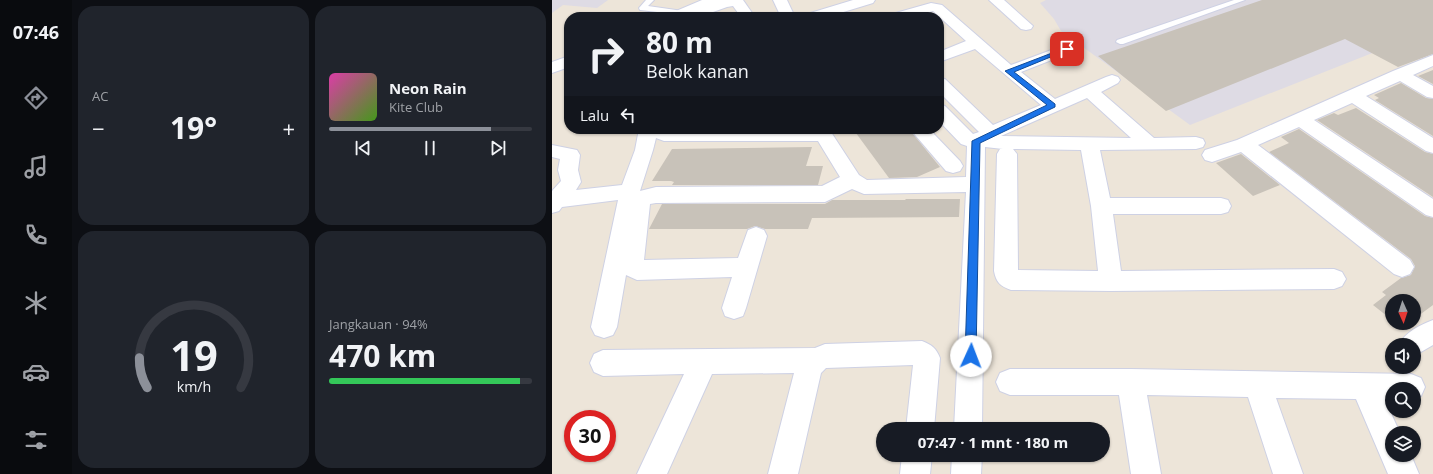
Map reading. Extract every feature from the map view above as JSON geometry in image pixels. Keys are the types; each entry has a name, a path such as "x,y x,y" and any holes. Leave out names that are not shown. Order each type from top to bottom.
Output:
{"street":[{"path":"690,12 715,0"},
{"path":"780,0 786,12"},
{"path":"828,12 868,0"},
{"path":"996,0 1026,26"},
{"path":"702,12 724,3 737,2 744,12"},
{"path":"913,12 926,8 937,8 941,12"},
{"path":"944,14 1009,71 1052,105"},
{"path":"944,55 976,43"},
{"path":"1009,71 1067,49"},
{"path":"1212,155 1244,144 1433,60"},
{"path":"552,68 564,63"},
{"path":"1399,74 1433,93"},
{"path":"944,115 968,140 983,137 1052,105 1090,91 1112,80"},
{"path":"944,89 983,137 1012,143 1196,143"},
{"path":"1090,91 1150,144"},
{"path":"1353,96 1433,147"},
{"path":"1300,119 1433,209"},
{"path":"604,327 630,191 644,150 647,134"},
{"path":"662,134 717,134"},
{"path":"823,134 852,180 864,187 976,184"},
{"path":"924,134 953,166"},
{"path":"968,422 976,184 983,137"},
{"path":"1089,144 1101,206 1111,281"},
{"path":"1244,144 1402,267"},
{"path":"552,151 571,156 568,170 571,182 554,203"},
{"path":"1007,154 1006,270 1007,277 1011,280 1111,281 1334,279"},
{"path":"746,267 652,270 637,270 632,268 640,202 643,198 656,196 825,194 852,180"},
{"path":"554,203 630,191"},
{"path":"1101,206 1221,206"},
{"path":"734,308 756,236"},
{"path":"1421,339 1433,332"},
{"path":"603,363 815,360 826,356 922,353 927,358 921,422"},
{"path":"783,474 809,367 815,360"},
{"path":"652,474 704,362"},
{"path":"1010,382 1131,382 1385,386"},
{"path":"1131,382 1146,474"},
{"path":"1257,384 1288,474"},
{"path":"1364,386 1385,432"},
{"path":"915,474 916,462"},
{"path":"966,474 967,462"},
{"path":"1398,462 1404,474"}],"lane":[{"path":"650,0 643,8 660,12"},
{"path":"1120,42 1241,0"}],"shaded area":[{"path":"552,0 608,0 597,8 563,5 552,13"},
{"path":"1046,0 1433,0 1433,29 1190,125 1061,31 1054,19 1040,3"}],"building":[{"path":"1262,0 1433,0 1433,54 1398,67 1345,39 1166,111 1098,56"},
{"path":"1433,70 1433,84 1418,76"},
{"path":"1401,83 1426,98 1433,99 1433,136 1375,100 1379,98 1374,95"},
{"path":"1356,108 1425,152 1433,154 1433,197 1317,120 1334,113 1338,115"},
{"path":"1299,129 1425,216 1433,218 1433,305 1421,314 1421,294 1385,294 1382,292 1401,278 1411,275 1415,266 1411,259 1269,152 1289,143 1281,137"},
{"path":"857,134 913,134 940,167 917,177 889,178"},
{"path":"812,147 806,166 823,166 818,185 672,185 674,182 671,181 652,181 672,149"},
{"path":"1241,154 1280,185 1253,196 1216,163"},
{"path":"905,199 960,199 959,217 812,218 808,229 765,229 755,226 747,229 649,229 662,204 825,204 832,200 906,200"},
{"path":"1385,296 1385,314 1373,305"}],"route":[{"path":"971,356 976,141 1052,105 1009,71 1067,49"}]}
